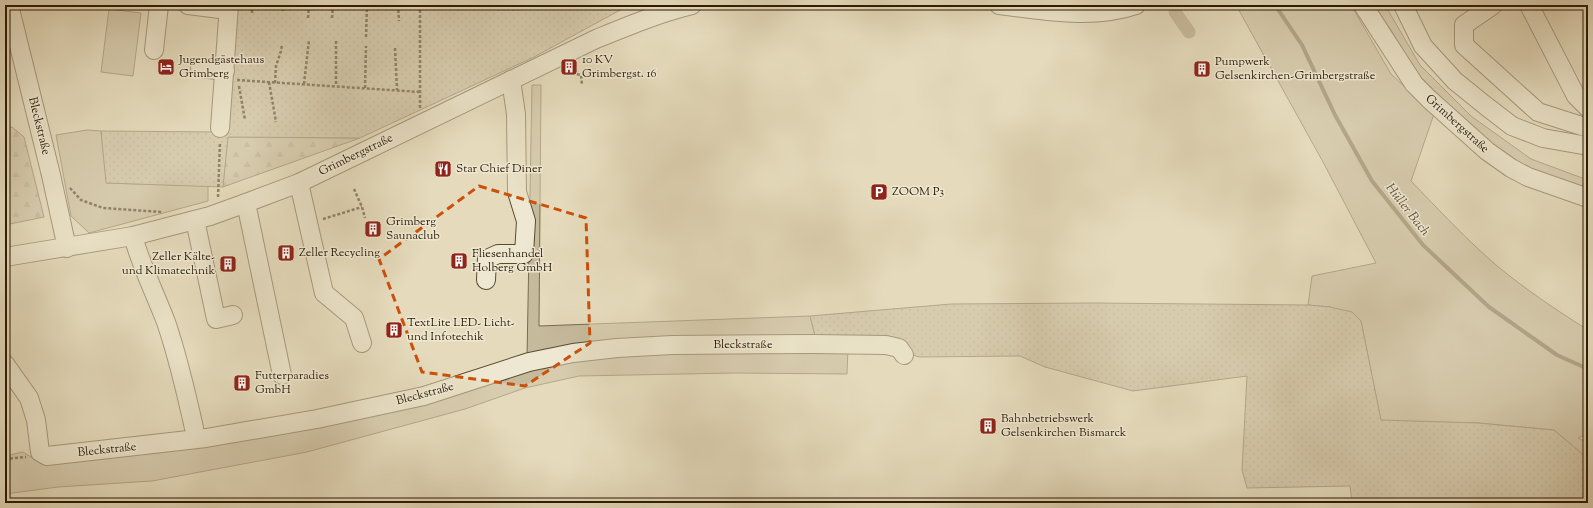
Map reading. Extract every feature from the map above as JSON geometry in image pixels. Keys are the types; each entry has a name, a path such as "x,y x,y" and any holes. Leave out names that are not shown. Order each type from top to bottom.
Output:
{"street":[{"name":"Bleckstraße","path":"9,5 51,175 67,248"},
{"path":"154,50 159,5"},
{"path":"188,5 229,8 229,77 215,104 220,128"},
{"name":"Grimbergstraße","path":"5,257 133,236 202,218 246,203 299,183 590,42 630,25 675,9 692,5"},
{"path":"999,5 1081,13 1106,11 1136,5"},
{"name":"Grimbergstraße","path":"1363,5 1381,31 1403,68 1420,90 1487,151 1511,168 1528,177 1588,198"},
{"path":"1403,5 1423,46 1455,81 1512,126 1543,138 1588,146"},
{"path":"1493,5 1464,25 1464,45 1538,112 1588,128"},
{"path":"1529,5 1576,96 1588,108"},
{"path":"200,68 229,77"},
{"path":"486,280 487,259 498,254 524,254 526,221 517,192 516,114 511,80"},
{"path":"299,183 324,293 354,318 362,343"},
{"path":"246,203 282,374"},
{"path":"202,218 216,319 233,315"},
{"path":"133,236 137,252 165,321 184,380 194,428"},
{"name":"Bleckstraße","path":"40,452 47,456 133,447 206,438 317,419 424,396 529,362 573,353 616,348 672,345 886,345 899,348 904,355"},
{"path":"5,364 30,398 36,420 40,452"}],"path":[{"path":"252,5 252,14"},
{"path":"283,5 283,11"},
{"path":"308,18 309,5"},
{"path":"332,18 333,5"},
{"path":"366,37 367,5"},
{"path":"398,5 398,21"},
{"path":"420,5 420,124"},
{"path":"497,9 521,9 524,5"},
{"path":"304,84 309,40"},
{"path":"336,41 336,86"},
{"path":"275,83 276,66 282,44"},
{"path":"366,46 366,88"},
{"path":"395,48 397,90"},
{"path":"557,71 581,75 582,86"},
{"path":"245,120 229,77 275,83 420,92"},
{"path":"269,82 276,122"},
{"path":"202,218 218,201 220,128"},
{"path":"51,175 62,180 80,200 103,208 164,212"},
{"path":"354,189 365,218"},
{"path":"307,222 362,207"},
{"path":"5,459 27,456 40,452"}],"highlighted area":[{"path":"479,186 586,218 590,343 525,386 422,372 379,259"}],"green space":[{"path":"231,5 635,5 622,9 534,57 360,138 228,137 223,187 106,183 101,131 217,132"},
{"path":"1236,5 1351,5 1391,74 1434,114 1411,181 1463,235 1496,265 1541,299 1588,330 1588,433 1578,438 1588,443 1588,459 1554,430 1478,423 1381,421 1361,321 1330,307 1308,305 1312,276 1376,263 1323,162"},
{"path":"1374,5 1385,5 1420,65 1471,116 1531,159 1585,179 1582,191 1506,157 1458,115 1413,69 1391,30"},
{"path":"109,9 141,13 133,76 101,72"},
{"path":"532,85 541,85 539,326 810,316 818,347 848,347 847,374 735,373 579,376 525,388 465,409 307,452 152,481 58,487 5,494 5,456 23,452 34,459 316,421 527,358"},
{"path":"12,127 24,137 44,217 5,225 5,129"},
{"path":"87,130 101,131 107,183 208,186 208,201 89,233 71,216 56,135"},
{"path":"227,137 360,138 223,187"},
{"path":"1094,303 1308,305 1330,307 1352,312 1361,321 1381,420 1478,423 1554,430 1588,459 1588,503 1352,503 1350,486 1247,488 1242,470 1247,376 1133,391 1045,367 1020,356 919,357 898,350 818,347 810,316 951,304"}],"waterway":[{"name":"Hüller Bach","path":"1275,5 1302,45 1335,115 1372,181 1423,245 1489,307 1557,355 1588,369"},
{"path":"1175,12 1189,32"}],"place":[{"name":"Jugendgästehaus Grimberg","path":"166,67"},
{"name":"10 KV Grimbergst. 16","path":"569,67"},
{"name":"Pumpwerk Gelsenkirchen-Grimbergstraße","path":"1202,69"},
{"name":"Star Chief Diner","path":"443,169"},
{"name":"ZOOM P3","path":"879,192"},
{"name":"Grimberg Saunaclub","path":"373,229"},
{"name":"Zeller Recycling","path":"286,253"},
{"name":"Fliesenhandel Holberg GmbH","path":"459,261"},
{"name":"Zeller Kälte- und Klimatechnik","path":"228,264"},
{"name":"TextLite LED- Licht- und Infotechik","path":"394,330"},
{"name":"Futterparadies GmbH","path":"242,383"},
{"name":"Bahnbetriebswerk Gelsenkirchen Bismarck","path":"988,426"}]}
